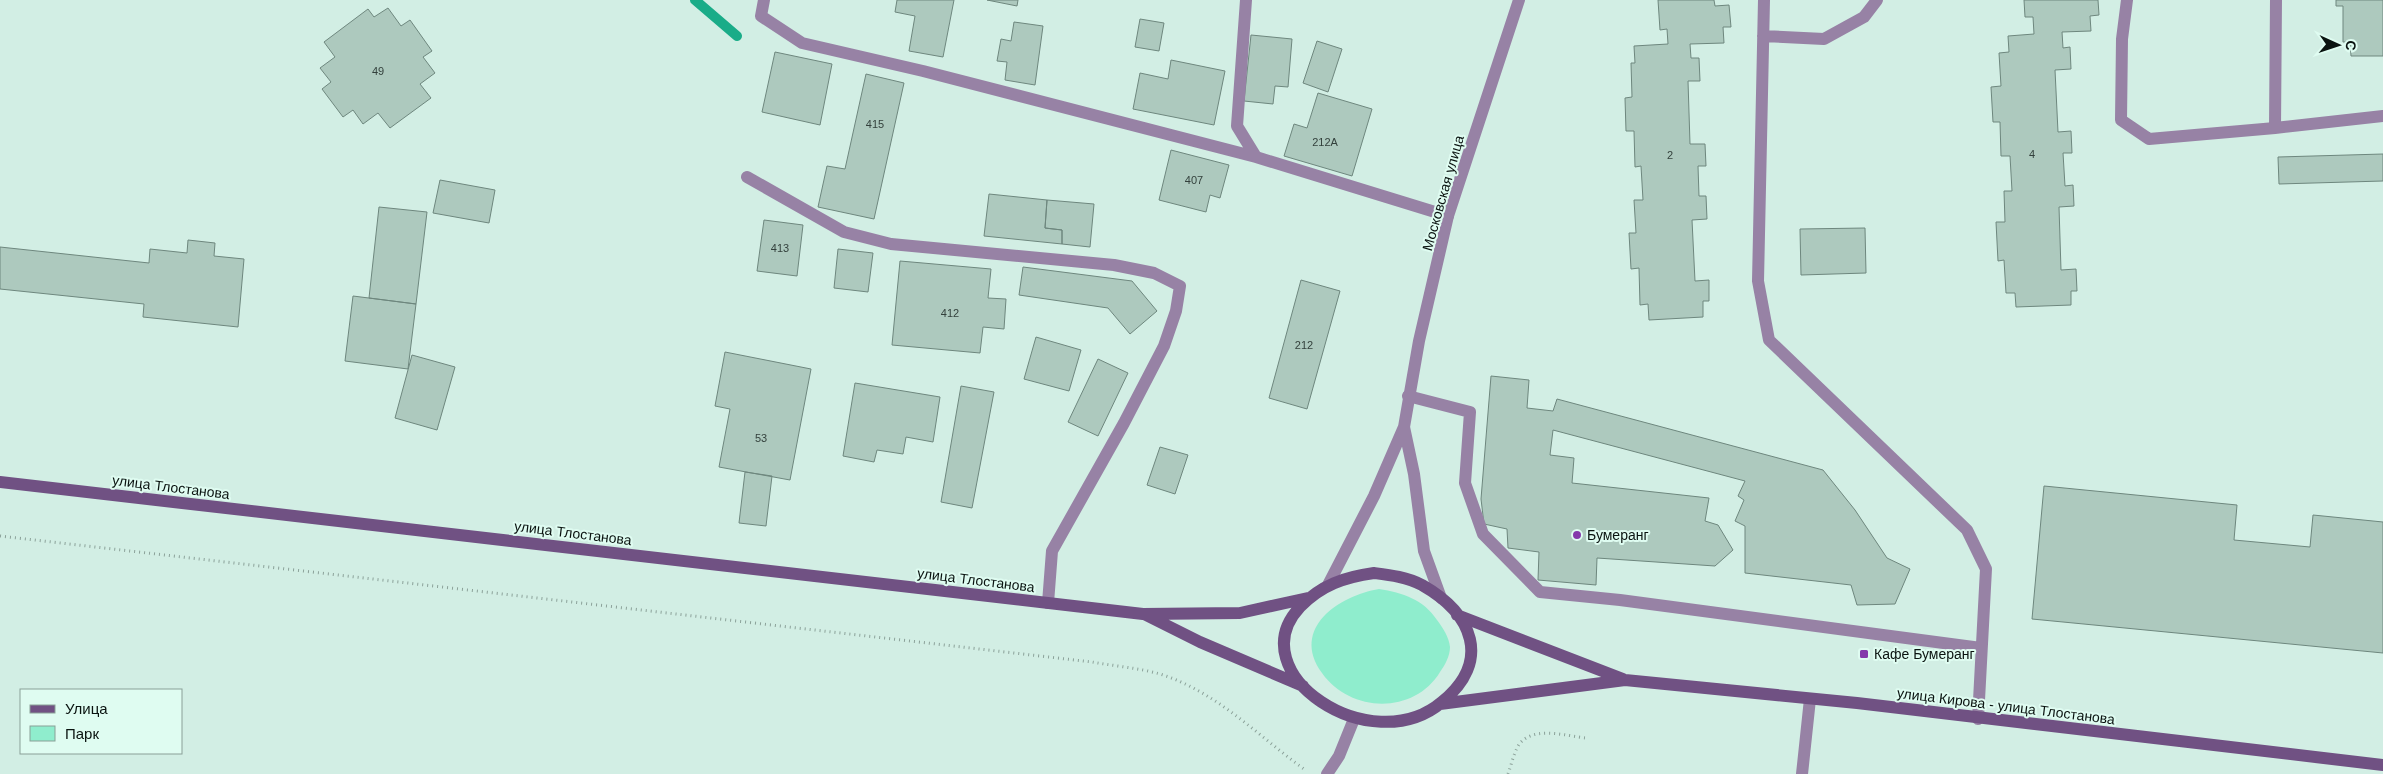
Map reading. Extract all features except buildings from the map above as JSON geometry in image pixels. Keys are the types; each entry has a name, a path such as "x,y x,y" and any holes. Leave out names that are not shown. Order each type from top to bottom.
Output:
{"main road":[{"name":"улица Тлостанова","path":"0,482 1144,614"},
{"path":"1374,573 1398,576 1421,584 1441,598 1457,615 1469,636 1473,657 1468,674 1457,690 1440,704 1419,715 1397,721 1374,722 1354,719 1335,711 1318,700 1304,686 1292,669 1284,651 1283,636 1292,616 1308,598 1328,585 1350,576 1374,573"},
{"path":"1144,614 1240,613 1308,598"},
{"path":"1144,614 1200,642 1304,686"},
{"path":"1457,615 1625,680"},
{"path":"1440,704 1625,680"},
{"name":"улица Кирова - улица Тлостанова","path":"1625,680 1810,699 2383,765"}],"street":[{"path":"764,0 761,16 802,43 933,74 1256,157 1448,216"},
{"path":"1246,0 1237,126 1256,157"},
{"name":"Московская улица","path":"1404,427 1408,396 1448,216 1519,0"},
{"path":"1764,0 1758,281 1769,340 1967,530 1986,569 1978,719"},
{"path":"1763,36 1824,39 1864,16 1877,0"},
{"path":"2127,0 2122,39 2120,120 2149,139 2383,116"},
{"path":"2275,128 2276,0"},
{"path":"746,177 844,232 882,242 1114,265 1154,274 1180,286 1176,311 1164,346 1124,423 1052,551 1048,603"},
{"path":"1408,396 1470,412 1466,483 1483,534 1540,592 1620,600 1981,648"},
{"path":"1328,585 1374,496 1404,427"},
{"path":"1404,427 1414,474 1424,551 1441,598"},
{"path":"1802,774 1810,699"},
{"path":"1327,774 1339,756 1354,719"}],"path":[{"path":"0,536 1092,662 1160,674 1209,696 1249,723 1282,753 1311,774"},
{"path":"1508,774 1518,746 1527,737 1538,733 1586,738"}],"green space":[{"path":"1379,589 1404,595 1419,602 1431,613 1443,629 1450,647 1445,663 1429,686 1415,696 1399,702 1382,704 1365,702 1349,696 1334,686 1322,673 1314,657 1312,642 1315,628 1335,607 1349,599"}],"waterway":[{"path":"695,0 737,36"}],"place":[{"name":"Бумеранг","path":"1577,535"},
{"name":"Кафе Бумеранг","path":"1864,654"}]}
